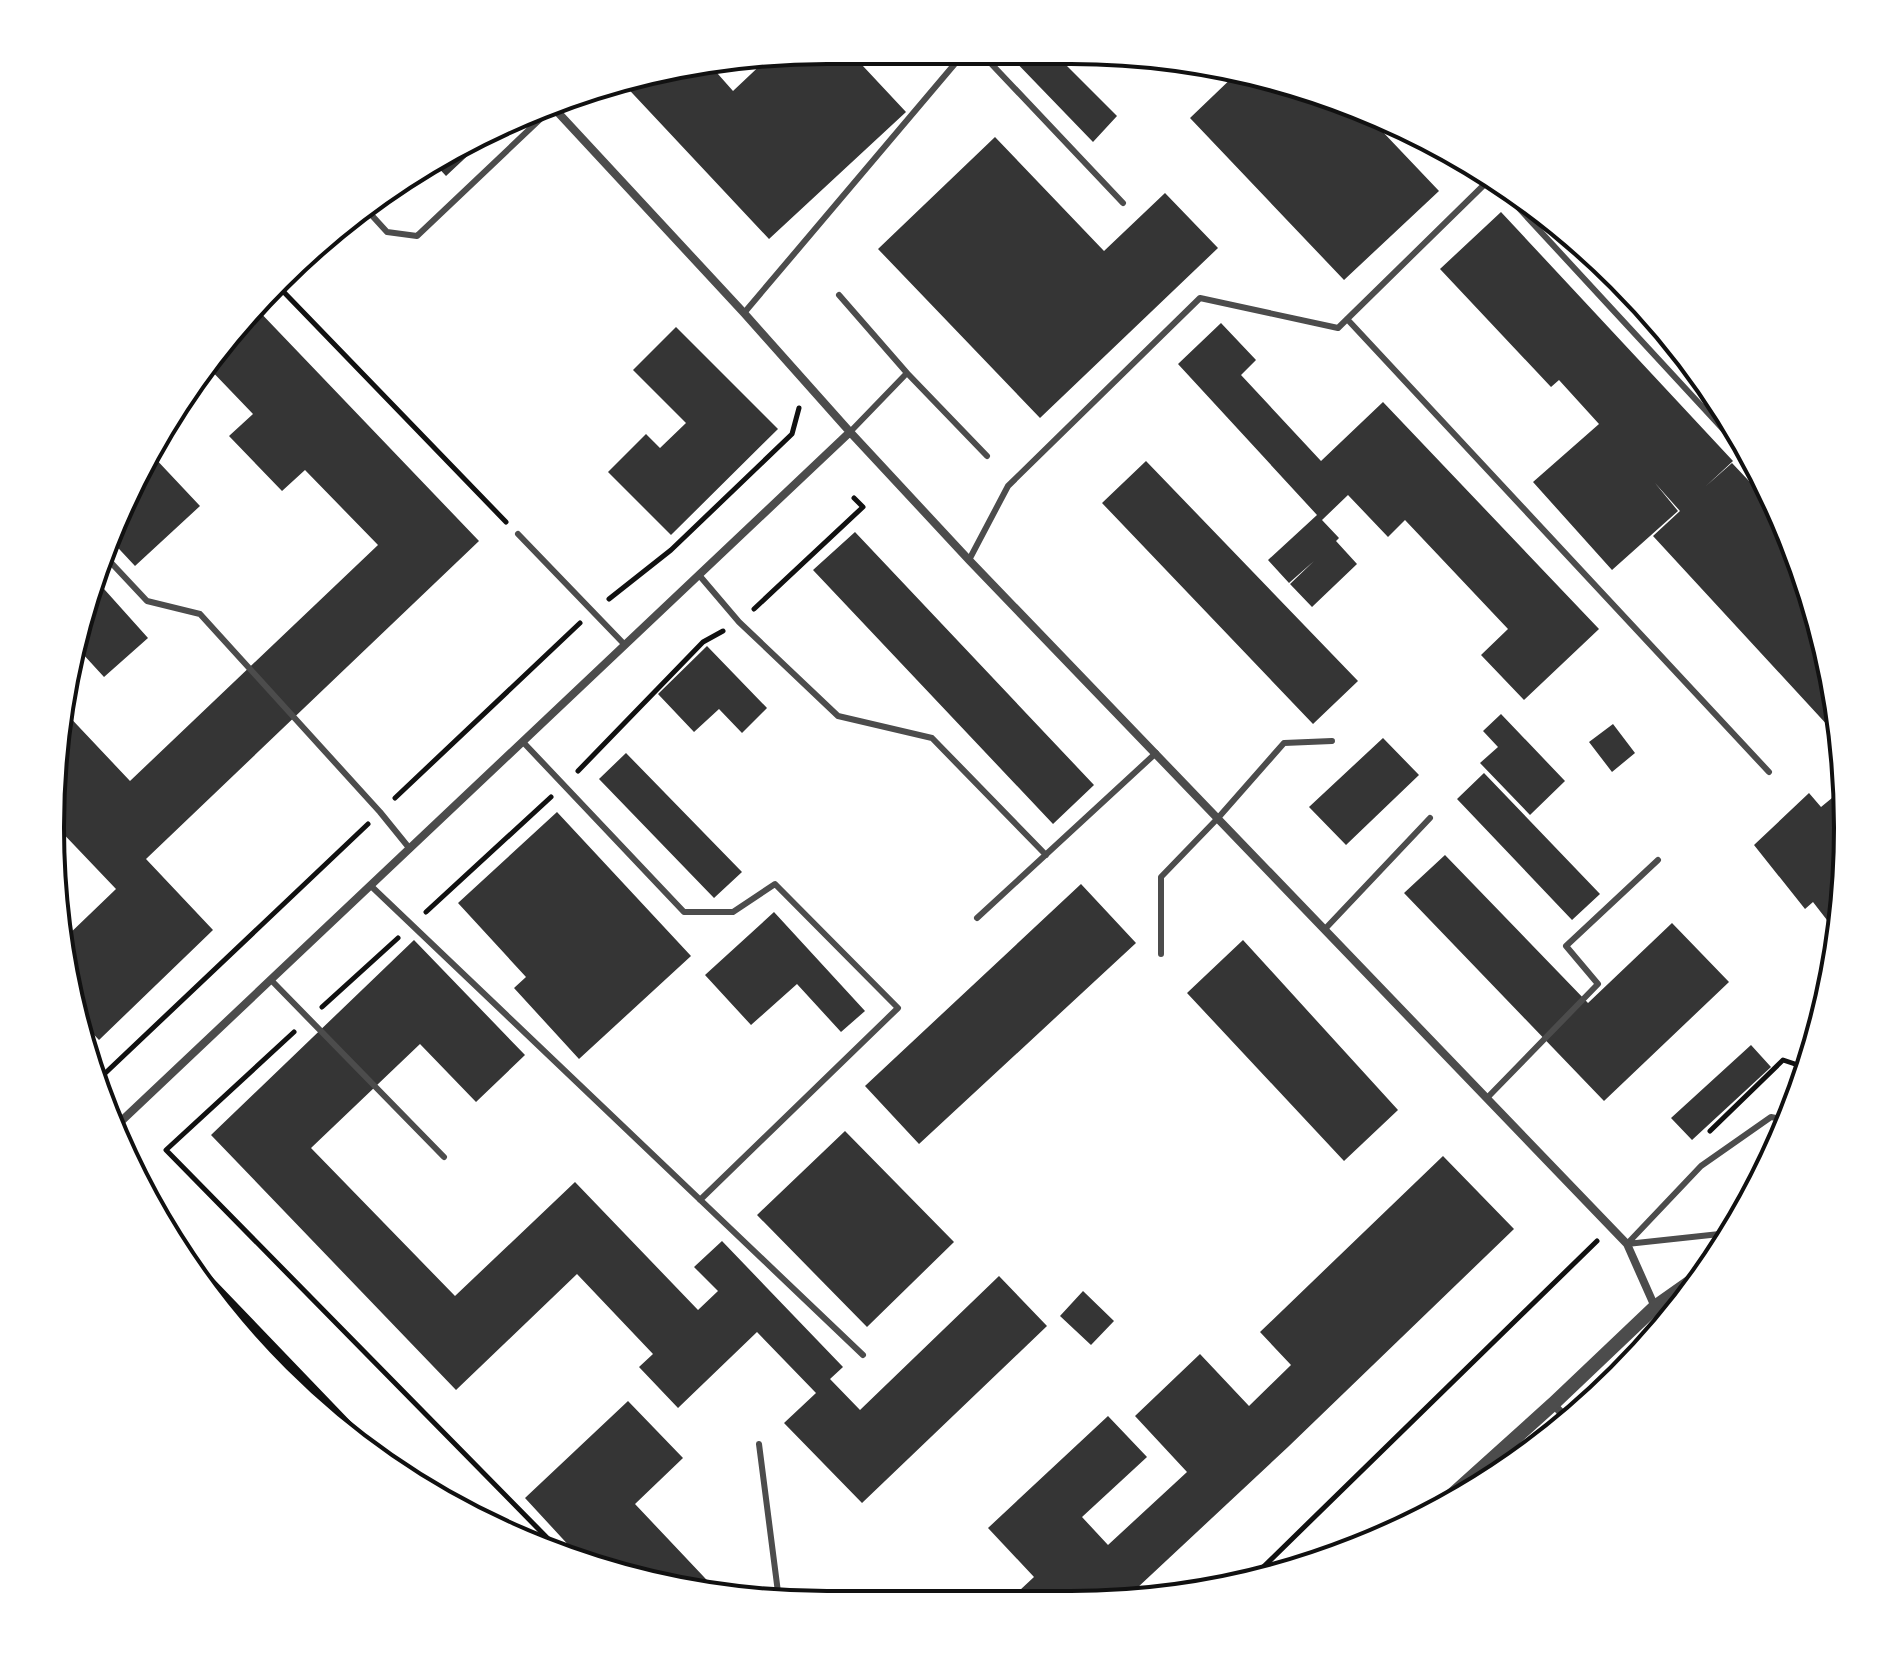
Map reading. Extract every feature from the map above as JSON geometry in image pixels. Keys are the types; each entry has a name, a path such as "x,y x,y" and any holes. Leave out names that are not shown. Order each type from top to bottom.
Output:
{"street":[{"path":"559,113 969,560 1627,1244 1660,1312"},
{"path":"122,1120 850,432"},
{"path":"1474,1475 1655,1307 1676,1292"},
{"path":"1553,1404 1561,1412"}],"lane":[{"path":"744,313 955,64"},
{"path":"991,64 1123,203"},
{"path":"372,216 387,232 417,236 536,122"},
{"path":"969,560 1008,486 1200,298 1338,328 1481,184"},
{"path":"1524,214 1718,424"},
{"path":"839,295 907,373 987,456"},
{"path":"1347,319 1769,772"},
{"path":"850,432 907,373"},
{"path":"518,534 625,645"},
{"path":"112,563 147,601 200,614 410,849"},
{"path":"699,575 739,622 838,716 932,738 1046,855"},
{"path":"1161,954 1161,877 1284,743 1332,741"},
{"path":"523,742 684,912 733,912 775,884 898,1008 700,1200"},
{"path":"977,918 1156,753"},
{"path":"1325,929 1430,818"},
{"path":"1487,1098 1598,984 1566,946 1658,860"},
{"path":"371,886 863,1355"},
{"path":"271,980 444,1157"},
{"path":"1627,1244 1701,1166 1771,1117 1777,1118"},
{"path":"1627,1244 1716,1234"},
{"path":"759,1444 778,1589"}],"path":[{"path":"284,292 518,534"},
{"path":"105,1073 593,611 671,550 792,434 801,402"},
{"path":"546,1537 166,1150 565,784 703,642 739,622 863,507 854,498"},
{"path":"1703,1138 1783,1060 1796,1064"},
{"path":"1264,1566 1611,1227"}],"building":[{"path":"861,64 906,112 769,239 629,90 717,73 733,91 757,68"},
{"path":"1018,64 1065,64 1117,116 1093,142"},
{"path":"1228,81 1268,90 1382,131 1439,191 1344,280 1190,118"},
{"path":"995,137 1104,251 1165,193 1218,248 1040,418 878,249"},
{"path":"470,153 446,176 440,170"},
{"path":"1501,212 1733,461 1706,486 1732,463 1755,490 1776,535 1808,630 1826,724 1653,536 1680,511 1655,483 1678,511 1612,570 1533,482 1599,424 1559,380 1551,387 1440,269"},
{"path":"262,315 479,541 146,859 213,930 99,1040 90,1025 72,932 116,889 64,835 72,720 130,781 378,545 305,470 282,491 229,436 253,414 214,374"},
{"path":"1221,323 1256,360 1241,375 1321,461 1383,402 1599,629 1524,700 1481,655 1508,629 1405,520 1388,537 1348,495 1322,520 1357,564 1312,607 1290,584 1314,561 1289,583 1268,560 1317,515 1178,364"},
{"path":"676,327 778,429 671,535 608,472 646,434 660,448 686,423 633,370"},
{"path":"158,461 200,506 135,566 118,547"},
{"path":"1146,461 1358,681 1313,724 1102,503"},
{"path":"855,532 1094,785 1053,824 813,570"},
{"path":"103,588 148,638 104,677 84,655"},
{"path":"707,646 767,708 742,733 719,709 694,732 658,694"},
{"path":"1501,714 1565,781 1530,815 1480,763 1498,747 1483,731"},
{"path":"1613,724 1635,753 1612,772 1589,742"},
{"path":"1383,738 1419,775 1346,845 1309,807"},
{"path":"626,753 742,872 714,898 599,779"},
{"path":"1484,773 1600,894 1572,920 1457,799"},
{"path":"1809,793 1821,807 1833,797 1832,877 1828,921 1813,902 1805,909 1754,845"},
{"path":"557,812 691,956 579,1059 514,988 526,977 458,903"},
{"path":"1445,855 1588,1003 1672,923 1729,982 1604,1101 1404,893"},
{"path":"1081,884 1136,943 919,1144 865,1086"},
{"path":"774,912 865,1011 841,1032 797,984 751,1025 705,975"},
{"path":"414,940 525,1055 476,1102 420,1044 311,1148 455,1296 575,1182 698,1310 718,1291 694,1267 722,1241 843,1367 830,1379 860,1410 999,1276 1047,1326 862,1503 784,1423 816,1393 757,1332 678,1408 639,1367 653,1354 577,1274 456,1390 211,1135"},
{"path":"1243,940 1398,1110 1344,1161 1187,993"},
{"path":"1751,1045 1771,1067 1692,1140 1671,1118"},
{"path":"845,1131 954,1242 867,1327 757,1215"},
{"path":"1443,1156 1514,1229 1138,1587 1019,1591 1034,1577 988,1528 1108,1416 1147,1457 1082,1517 1108,1545 1187,1472 1135,1416 1200,1354 1249,1406 1291,1365 1260,1332"},
{"path":"1083,1291 1114,1321 1091,1345 1060,1316"},
{"path":"628,1401 683,1458 635,1504 707,1581 630,1565 568,1545 525,1498"}]}
